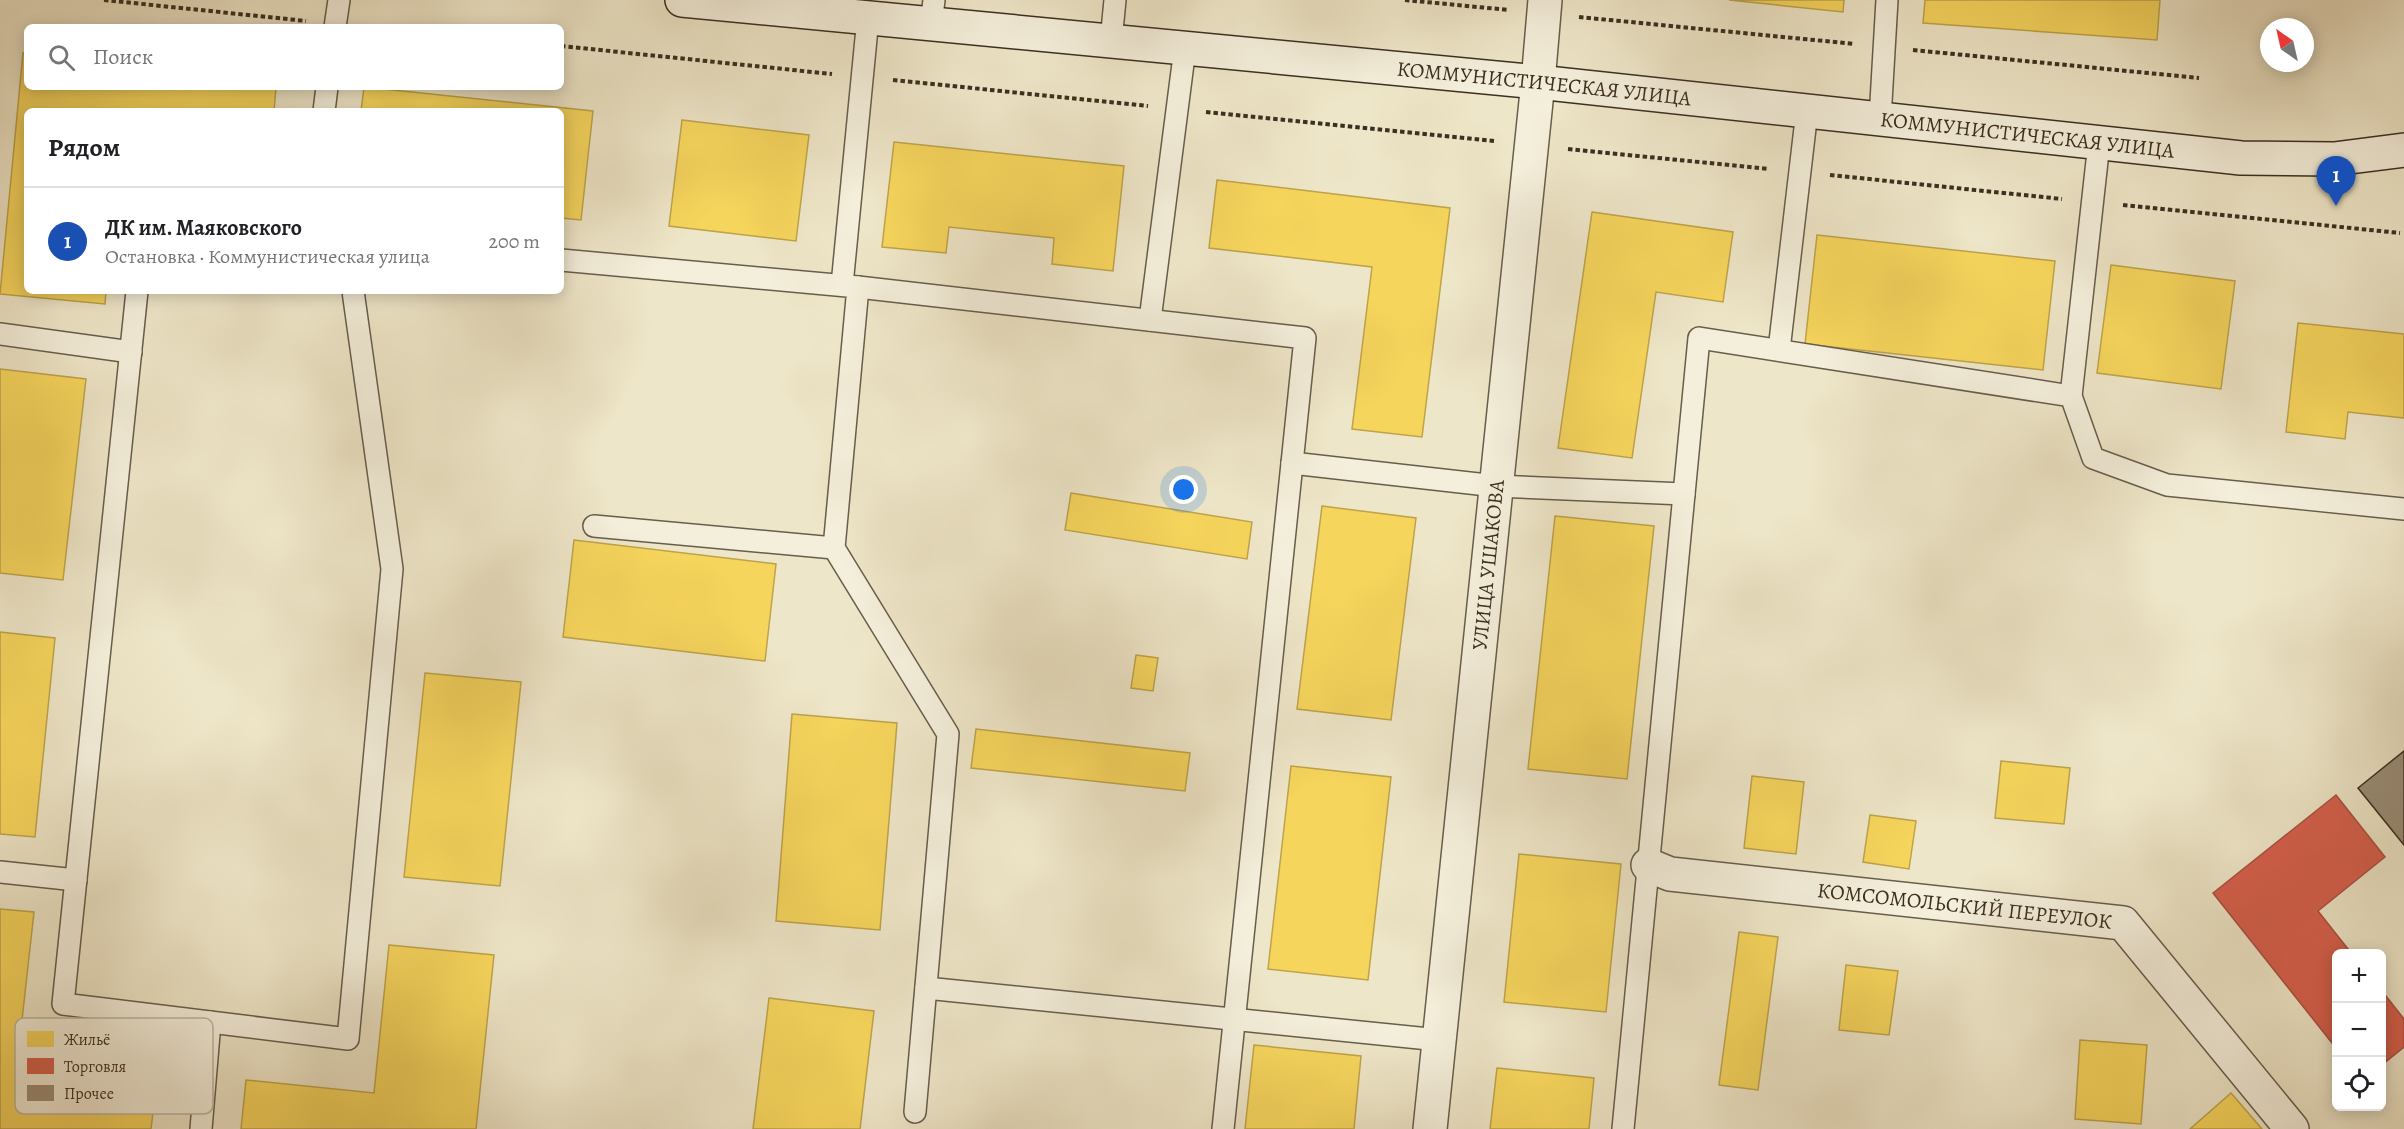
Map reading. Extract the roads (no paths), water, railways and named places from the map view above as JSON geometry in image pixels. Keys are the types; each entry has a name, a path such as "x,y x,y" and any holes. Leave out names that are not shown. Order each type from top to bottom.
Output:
{"street":[{"name":"КОММУНИСТИЧЕСКАЯ УЛИЦА","path":"682,0 733,2 868,18 932,12 1111,41 1538,82 2241,158 2334,159 2404,150"},
{"name":"УЛИЦА УШАКОВА","path":"1430,1129 1544,7"},
{"name":"КОМСОМОЛЬСКИЙ ПЕРЕУЛОК","path":"1648,865 1670,874 2123,923 2292,1129"}],"lane":[{"path":"335,24 339,0"},
{"path":"1111,41 1115,0"},
{"path":"1880,119 1887,0"},
{"path":"868,18 862,77 834,548 948,734 915,1112"},
{"path":"1150,320 1185,48"},
{"path":"324,108 327,90"},
{"path":"1779,351 1808,111"},
{"path":"2099,143 2071,396 2093,458 2167,484 2404,509"},
{"path":"564,260 850,286 1305,338 1222,1129"},
{"path":"137,294 63,1004 177,1018"},
{"path":"213,1022 348,1039 392,568 353,294"},
{"path":"0,334 131,352"},
{"path":"1623,1129 1699,338 2071,396"},
{"path":"1292,463 1496,486 1684,494"},
{"path":"594,526 834,548"},
{"path":"0,872 76,880"},
{"path":"926,987 1439,1040"},
{"path":"201,1129 202,1114"}],"place":[{"name":"ДК им. Маяковского","path":"2336,206"}]}
